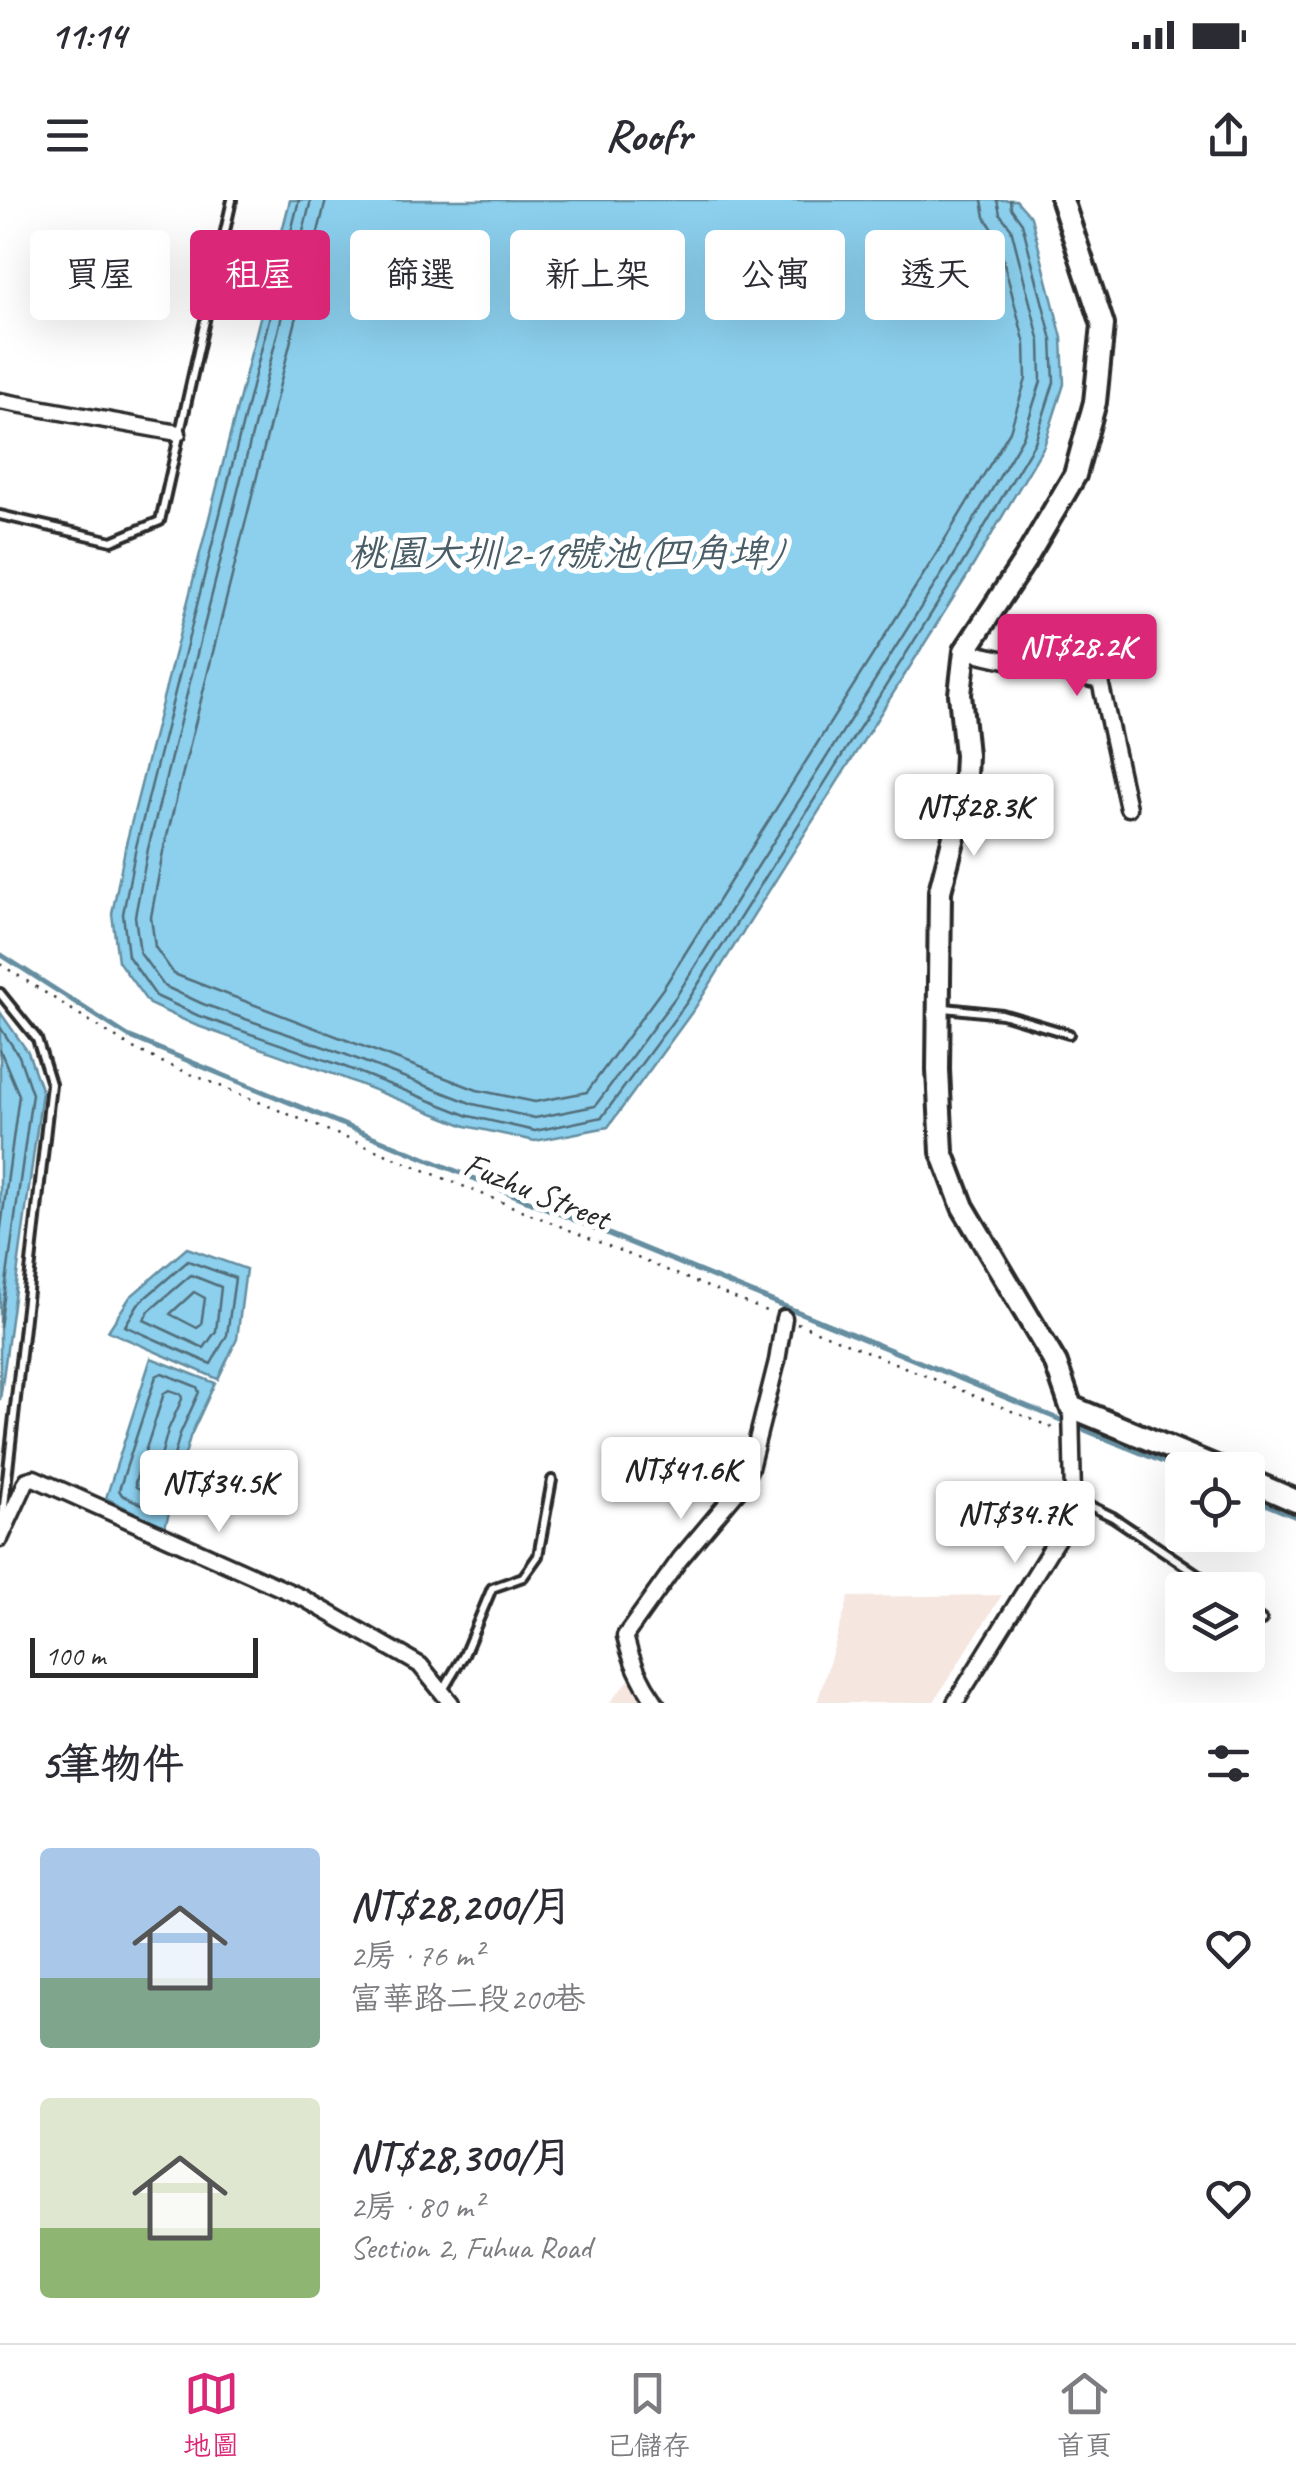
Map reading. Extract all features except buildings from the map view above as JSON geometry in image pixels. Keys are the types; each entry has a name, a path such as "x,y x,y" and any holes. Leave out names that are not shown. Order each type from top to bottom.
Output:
{"street":[{"path":"954,1703 1068,1523 1072,1497 1070,1422 1056,1364 963,1207 942,1152 938,1070 940,892 964,798 966,755 960,694 965,651 1075,474 1095,402 1104,325 1062,200"},
{"path":"0,401 178,434"},
{"path":"965,651 1100,681 1128,808"},
{"path":"656,1703 641,1682 625,1636 689,1547 739,1489 750,1468 784,1318"},
{"path":"1070,1422 1165,1452"},
{"path":"0,1540 27,1480 34,1478 303,1598 420,1664 447,1697"},
{"path":"1265,1487 1296,1501"}],"lane":[{"path":"0,515 112,541 160,521 232,200"},
{"path":"0,993 37,1039 51,1084 0,1540"},
{"path":"939,1008 1002,1014 1069,1034"},
{"path":"447,1697 492,1588 523,1577 538,1556 552,1480"},
{"path":"1072,1497 1114,1516 1195,1572"}],"path":[{"name":"Fuzhu Street","path":"0,964 128,1046 164,1064 784,1318 1070,1422"}],"shaded area":[{"path":"1002,1595 933,1703 817,1703 849,1597"},
{"path":"630,1679 648,1703 609,1703"}],"water":[{"name":"桃園大圳2-19號池(四角埤)","path":"290,200 1016,200 1031,217 1062,338 1064,384 1044,446 967,576 695,1008 608,1127 535,1141 466,1126 195,1025 149,1004 118,961 112,914 126,844 259,320 330,320 330,230 282,230"},
{"path":"0,1012 28,1052 42,1092 0,1400"},
{"path":"187,1248 246,1269 237,1339 218,1379 108,1331 130,1297"},
{"path":"151,1358 215,1383 190,1437 165,1527 106,1498"}],"waterway":[{"path":"0,954 128,1036 1165,1463"},
{"path":"1265,1504 1296,1517"}]}
